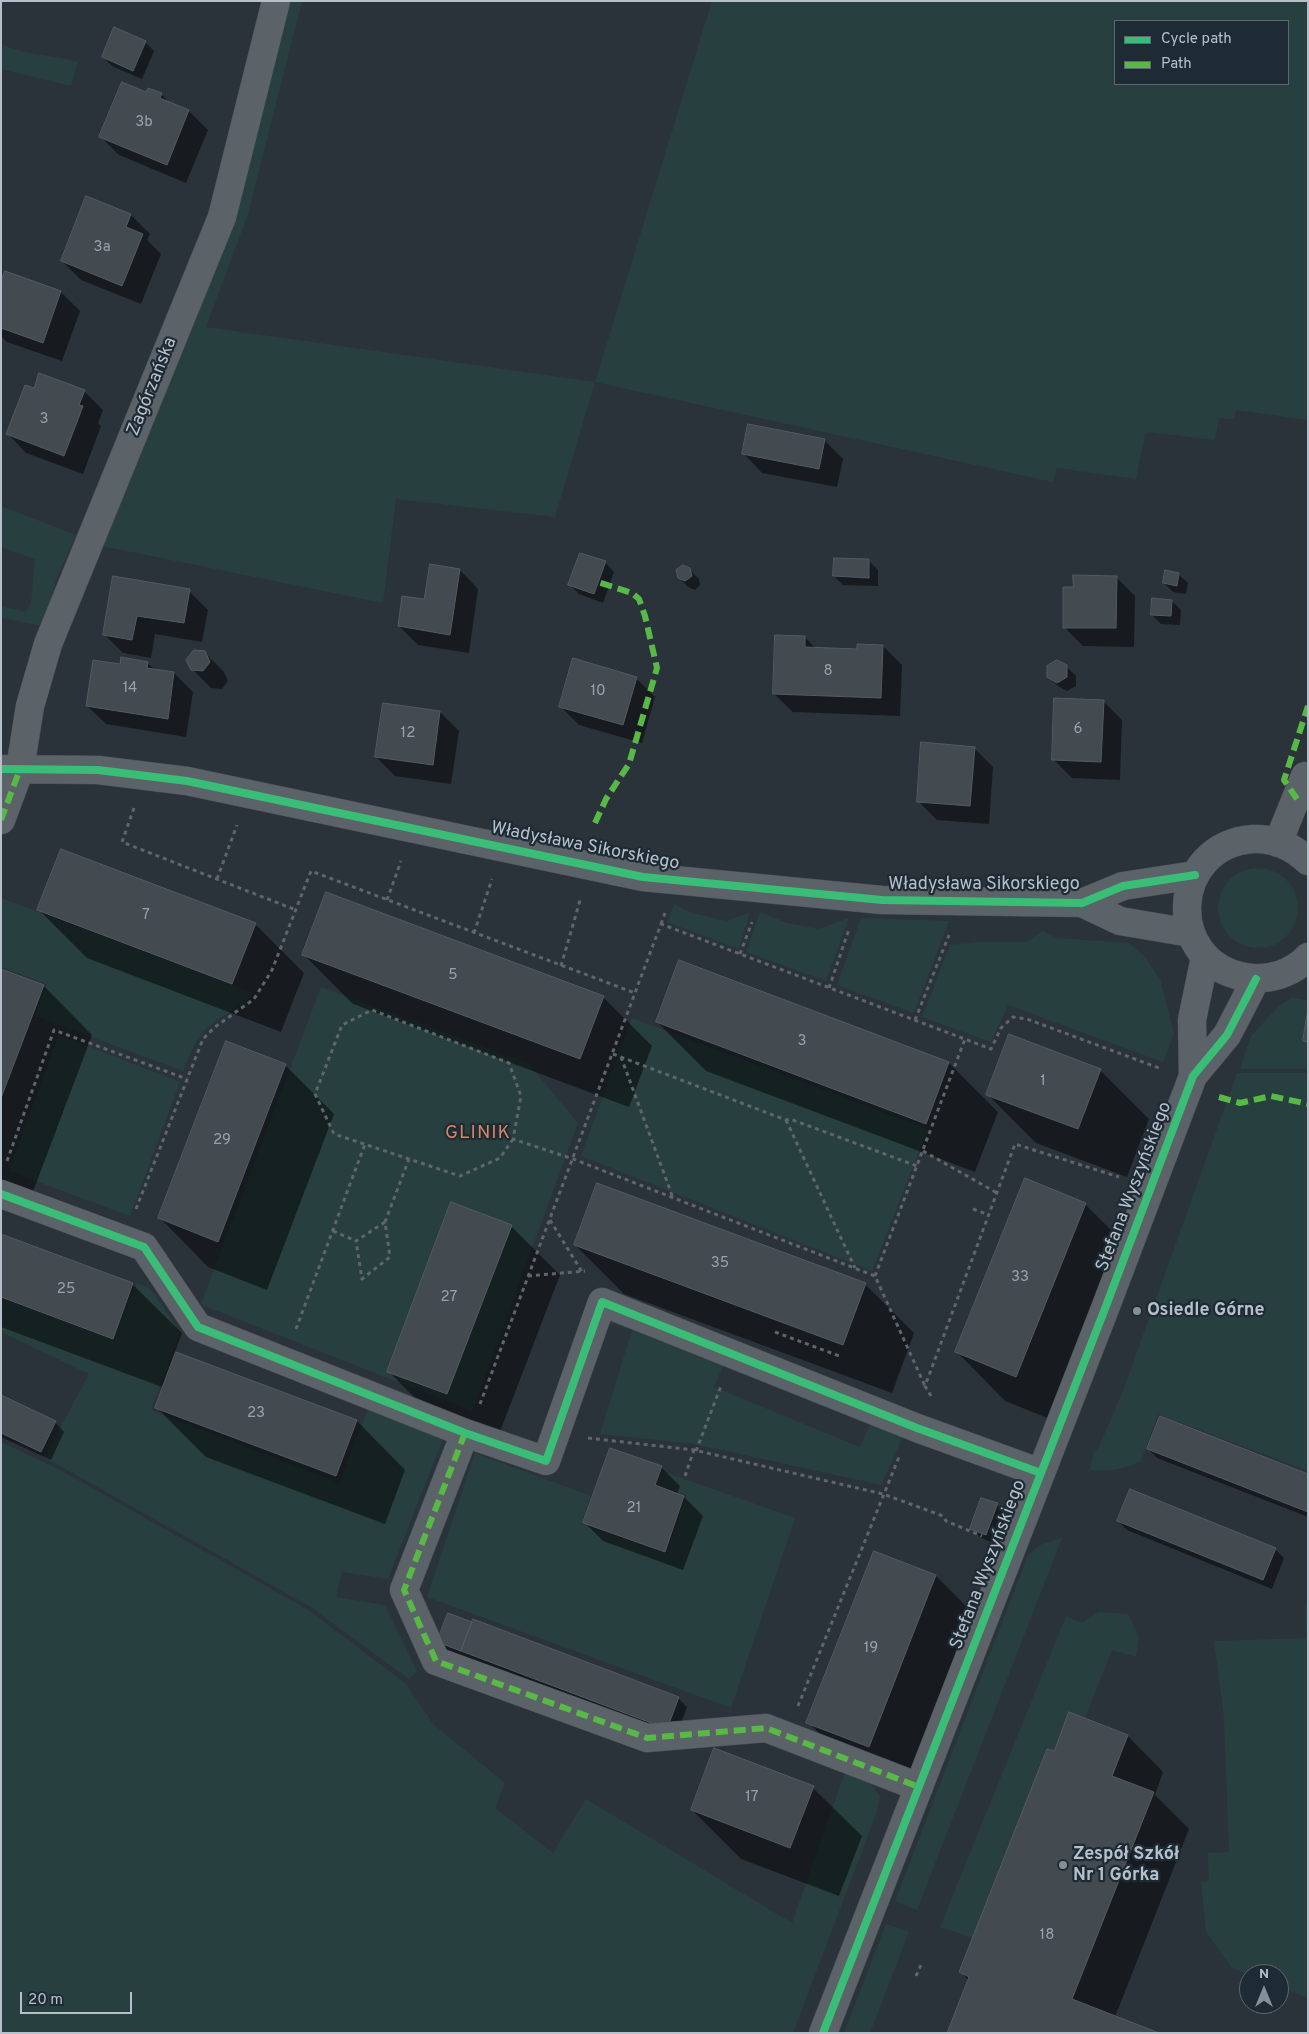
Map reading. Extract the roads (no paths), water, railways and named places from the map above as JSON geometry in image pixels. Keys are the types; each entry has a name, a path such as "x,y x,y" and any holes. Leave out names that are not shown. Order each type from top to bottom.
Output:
{"street":[{"name":"Zagórzańska","path":"1,820 11,769 48,644 222,217 276,1"},
{"name":"Władysława Sikorskiego","path":"11,769 98,770 187,780 643,877 882,900 1082,903 1123,886 1195,875"},
{"path":"1278,842 1305,776"},
{"path":"1308,861 1299,852 1278,842 1262,839 1242,840 1223,847 1207,859 1195,875 1188,894 1186,914 1190,933 1200,951 1214,965 1232,975 1256,979 1271,978 1290,971 1308,957"},
{"name":"Władysława Sikorskiego","path":"1082,903 1120,921 1190,933"},
{"name":"Stefana Wyszyńskiego","path":"823,2033 1110,1297 1192,1076 1192,1020 1205,956"},
{"name":"Stefana Wyszyńskiego","path":"1192,1076 1228,1035 1256,979"},
{"path":"1,1194 144,1247 198,1327 465,1433 546,1461 602,1302 912,1425 1041,1473"},
{"path":"465,1433 404,1590 436,1660 647,1738 766,1728 919,1787"}],"place":[{"name":"Osiedle Górne","path":"1137,1311"},
{"name":"Zespół Szkół Nr 1 Górka","path":"1063,1865"}],"district":[{"name":"GLINIK","path":"478,1134"}]}
